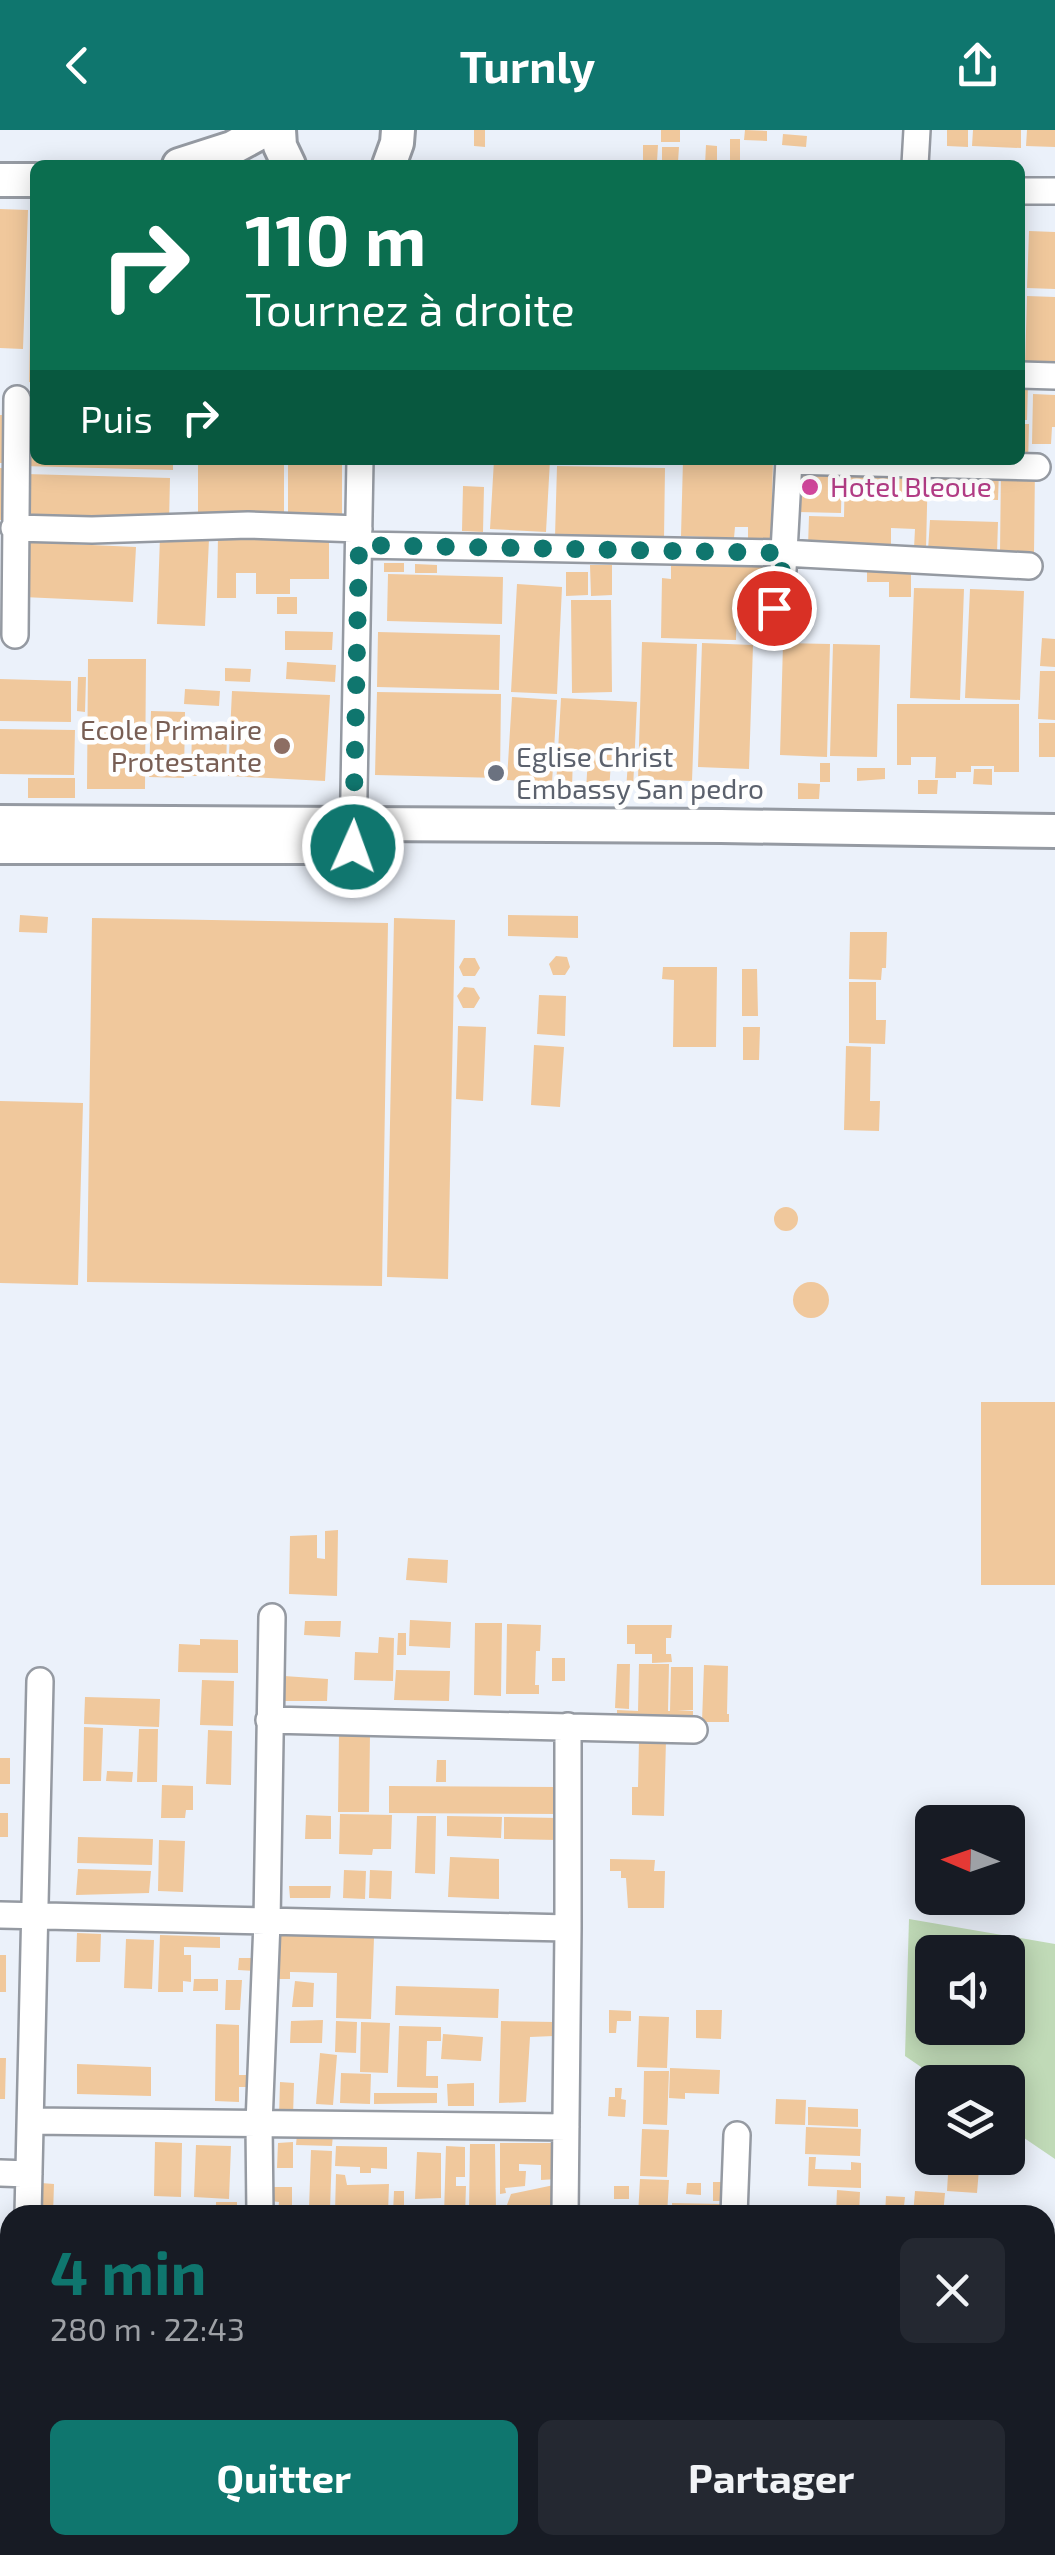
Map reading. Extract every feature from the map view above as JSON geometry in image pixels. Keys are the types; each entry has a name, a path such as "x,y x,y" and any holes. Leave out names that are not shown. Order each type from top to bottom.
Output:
{"main road":[{"path":"195,160 232,148 265,130"},
{"path":"279,130 287,160"},
{"path":"0,180 30,180"},
{"path":"0,822 354,836 1055,850"},
{"path":"0,847 721,826 1055,832"}],"street":[{"path":"915,160 916,130"},
{"path":"1025,191 1055,191"},
{"path":"1025,375 1055,376"},
{"path":"14,635 17,399"},
{"path":"354,836 360,465"},
{"path":"769,628 780,588 788,465"},
{"path":"954,465 1037,467"},
{"path":"14,528 248,525 359,537 1028,566"},
{"path":"260,2205 272,1617"},
{"path":"28,2205 40,1681"},
{"path":"269,1720 694,1730"},
{"path":"564,2205 568,1726"},
{"path":"0,1914 568,1928"},
{"path":"31,2121 566,2126"},
{"path":"734,2205 737,2135"},
{"path":"0,2174 30,2174"}],"green space":[{"path":"909,1919 1002,1935 915,1935 915,2045 1025,2045 1025,1939 1055,1944 1055,2159 1025,2139 1025,2065 918,2065 905,2056"}],"building":[{"path":"474,130 485,130 485,147 474,146"},
{"path":"661,130 680,130 680,142 661,142"},
{"path":"745,130 767,131 767,141 744,140"},
{"path":"947,130 968,130 968,147 947,146"},
{"path":"973,130 1021,130 1021,148 972,146"},
{"path":"1027,130 1055,130 1055,147 1026,146"},
{"path":"783,134 807,136 806,147 782,145"},
{"path":"730,139 740,139 740,160 730,160"},
{"path":"643,145 658,145 657,160 643,160"},
{"path":"706,145 717,146 717,160 705,160"},
{"path":"662,147 679,147 678,160 662,160"},
{"path":"0,209 28,210 23,349 0,348"},
{"path":"1029,231 1055,232 1055,289 1027,288"},
{"path":"1027,296 1055,297 1055,367 1025,366"},
{"path":"1025,384 1028,384 1025,420"},
{"path":"1033,394 1055,395 1051,444 1032,444"},
{"path":"25,401 30,401 30,465 173,465 173,470 23,466"},
{"path":"0,415 13,415 13,463 0,463"},
{"path":"1025,424 1029,424 1028,464 1025,462"},
{"path":"198,465 284,465 284,519 198,519"},
{"path":"288,465 342,465 342,521 288,521"},
{"path":"494,465 550,465 546,532 490,529"},
{"path":"683,465 773,465 771,538 748,538 748,527 735,527 734,538 681,536"},
{"path":"800,465 842,465 841,513 799,512"},
{"path":"845,465 928,466 926,549 914,548 915,529 891,528 891,548 808,546 809,516 844,517"},
{"path":"557,466 665,468 664,539 555,537"},
{"path":"1001,466 1035,467 1034,554 1000,554"},
{"path":"0,468 14,468 13,520 0,520"},
{"path":"933,468 999,470 998,500 932,498"},
{"path":"26,474 170,478 169,523 25,519"},
{"path":"463,486 484,487 483,532 462,531"},
{"path":"930,520 998,522 997,553 928,550"},
{"path":"218,535 329,536 329,579 290,579 290,594 256,594 256,573 236,573 236,598 217,598"},
{"path":"160,536 209,539 205,626 157,624"},
{"path":"25,542 136,547 133,602 23,597"},
{"path":"671,560 771,563 769,595 737,595 736,640 661,638 662,578 671,579"},
{"path":"384,563 404,563 404,572 384,572"},
{"path":"415,564 437,565 437,573 415,573"},
{"path":"590,565 612,565 612,595 591,596"},
{"path":"867,568 911,568 911,597 889,597 889,582 867,582"},
{"path":"566,572 588,572 588,595 566,596"},
{"path":"388,574 503,577 502,624 387,621"},
{"path":"517,584 562,587 557,694 511,692"},
{"path":"914,588 964,589 960,700 910,698"},
{"path":"970,589 1024,591 1020,700 965,698"},
{"path":"277,597 297,597 297,614 277,614"},
{"path":"571,600 611,600 612,692 572,693"},
{"path":"285,631 333,632 332,650 285,650"},
{"path":"378,632 500,635 499,690 377,687"},
{"path":"1042,638 1055,639 1055,667 1040,666"},
{"path":"642,642 697,644 692,781 638,779"},
{"path":"702,643 753,645 749,769 698,767"},
{"path":"783,643 830,644 827,757 780,755"},
{"path":"833,644 880,645 877,757 830,756"},
{"path":"88,659 146,659 145,789 87,789"},
{"path":"287,662 336,665 335,682 286,679"},
{"path":"225,668 251,669 250,682 225,681"},
{"path":"1040,671 1055,671 1055,720 1038,719"},
{"path":"78,677 86,677 85,712 77,711"},
{"path":"0,679 71,681 71,722 0,721"},
{"path":"185,689 220,691 219,706 184,704"},
{"path":"232,691 330,695 325,781 228,776"},
{"path":"377,692 501,694 500,778 375,775"},
{"path":"512,697 557,700 552,783 507,780"},
{"path":"561,698 637,702 633,790 626,790 628,762 611,761 609,792 586,791 588,756 573,756 572,788 556,787"},
{"path":"897,704 1019,704 1019,772 994,772 994,766 971,766 971,772 956,772 956,778 935,778 936,757 911,757 911,765 897,765"},
{"path":"151,711 185,712 184,778 149,777"},
{"path":"1039,723 1055,723 1055,757 1039,757"},
{"path":"192,728 227,729 226,776 191,776"},
{"path":"0,729 75,730 74,775 0,774"},
{"path":"820,763 830,763 830,782 820,782"},
{"path":"857,768 885,768 885,779 857,781"},
{"path":"974,769 992,769 992,785 973,784"},
{"path":"28,778 75,778 75,798 28,798"},
{"path":"918,780 938,780 937,794 918,794"},
{"path":"798,783 820,784 819,799 798,799"},
{"path":"654,786 672,787 671,799 654,799"},
{"path":"20,915 48,917 47,933 19,932"},
{"path":"508,915 578,916 578,938 508,936"},
{"path":"92,918 388,923 382,1286 87,1282"},
{"path":"394,918 455,920 448,1279 387,1277"},
{"path":"850,932 887,932 886,968 882,968 881,980 849,979"},
{"path":"556,956 567,957 570,967 565,975 553,975 549,964"},
{"path":"464,958 475,958 480,968 475,976 463,976 459,967"},
{"path":"663,967 717,967 716,1047 673,1047 674,980 662,979"},
{"path":"742,969 757,969 758,1016 742,1016"},
{"path":"849,982 876,982 876,1020 886,1020 885,1044 849,1043"},
{"path":"464,987 474,988 480,998 474,1008 463,1008 457,996"},
{"path":"539,995 566,996 565,1036 537,1034"},
{"path":"458,1026 486,1027 483,1101 456,1099"},
{"path":"743,1027 760,1027 759,1060 743,1060"},
{"path":"534,1045 564,1047 560,1107 531,1105"},
{"path":"846,1046 871,1047 870,1101 880,1101 879,1131 844,1130"},
{"path":"0,1101 83,1103 78,1285 0,1283"},
{"path":"786,1207 795,1210 795,1228 786,1231 777,1228 774,1219 777,1210"},
{"path":"811,1282 824,1287 829,1300 824,1313 811,1318 798,1313 793,1300 798,1287"},
{"path":"981,1402 1055,1402 1055,1585 981,1585"},
{"path":"338,1530 337,1596 289,1594 290,1536 317,1535 317,1558 325,1559 325,1531"},
{"path":"408,1558 448,1560 447,1583 406,1580"},
{"path":"410,1620 451,1622 450,1648 409,1646"},
{"path":"305,1621 341,1621 340,1637 304,1635"},
{"path":"475,1623 502,1623 501,1696 474,1695"},
{"path":"507,1624 541,1625 535,1685 539,1685 539,1694 506,1694"},
{"path":"627,1625 672,1625 671,1638 666,1638 666,1654 671,1654 672,1662 652,1663 652,1654 635,1654 635,1644 627,1644"},
{"path":"398,1633 406,1633 406,1655 397,1655"},
{"path":"379,1637 394,1638 393,1681 354,1680 355,1652 378,1653"},
{"path":"200,1639 238,1640 238,1673 178,1672 179,1644 200,1645"},
{"path":"552,1658 565,1658 565,1681 552,1681"},
{"path":"617,1664 630,1664 629,1709 615,1708"},
{"path":"639,1664 669,1664 668,1711 671,1667 693,1667 693,1710 677,1711 693,1711 693,1721 617,1720 617,1710 638,1711"},
{"path":"704,1665 728,1666 729,1722 702,1722"},
{"path":"396,1670 450,1671 449,1701 394,1700"},
{"path":"284,1676 328,1679 327,1701 285,1701"},
{"path":"202,1680 234,1681 233,1726 200,1725"},
{"path":"85,1697 160,1699 159,1727 84,1724"},
{"path":"84,1727 103,1728 101,1781 83,1781"},
{"path":"139,1729 158,1729 157,1782 137,1782"},
{"path":"208,1730 232,1731 231,1785 206,1784"},
{"path":"339,1734 370,1734 369,1812 338,1812"},
{"path":"639,1740 666,1740 664,1816 632,1815 632,1787 638,1787"},
{"path":"0,1758 10,1758 10,1784 0,1784"},
{"path":"437,1760 446,1760 446,1782 436,1782"},
{"path":"107,1771 133,1772 132,1782 106,1781"},
{"path":"162,1785 193,1786 193,1810 186,1810 185,1818 161,1818"},
{"path":"389,1786 557,1787 557,1814 389,1813"},
{"path":"0,1813 8,1813 8,1837 0,1837"},
{"path":"340,1814 392,1815 391,1849 373,1849 372,1855 339,1854"},
{"path":"306,1815 331,1816 331,1839 305,1839"},
{"path":"417,1816 436,1816 435,1874 415,1873"},
{"path":"447,1816 502,1817 501,1838 447,1836"},
{"path":"504,1817 557,1818 557,1840 504,1839"},
{"path":"78,1837 153,1839 152,1865 77,1863"},
{"path":"159,1840 185,1841 183,1892 158,1891"},
{"path":"450,1857 499,1859 499,1899 448,1897"},
{"path":"610,1859 655,1860 654,1871 665,1871 664,1908 628,1908 626,1878 621,1878 621,1871 610,1871"},
{"path":"78,1869 151,1871 149,1893 76,1895"},
{"path":"344,1870 366,1871 365,1899 343,1898"},
{"path":"370,1870 392,1871 391,1899 369,1898"},
{"path":"289,1886 331,1886 330,1898 290,1898"},
{"path":"77,1933 101,1934 100,1962 76,1962"},
{"path":"160,1935 220,1937 220,1948 184,1947 184,1955 191,1955 191,1982 183,1981 183,1992 158,1992"},
{"path":"280,1935 374,1938 371,2019 336,2018 337,1973 290,1972 290,1979 279,1979"},
{"path":"126,1939 154,1940 152,1989 124,1988"},
{"path":"0,1955 6,1955 6,1992 0,1992"},
{"path":"239,1958 255,1958 255,1971 238,1970"},
{"path":"194,1979 218,1979 218,1991 193,1991"},
{"path":"226,1980 242,1980 240,2010 225,2010"},
{"path":"295,1981 314,1983 313,2007 292,2007"},
{"path":"396,1986 499,1989 498,2018 395,2015"},
{"path":"609,2010 631,2011 631,2021 617,2021 616,2033 609,2033"},
{"path":"696,2010 722,2010 721,2039 696,2038"},
{"path":"639,2016 669,2017 667,2068 637,2067"},
{"path":"323,2020 322,2043 290,2043 291,2021"},
{"path":"336,2021 357,2022 356,2053 335,2052"},
{"path":"501,2021 555,2022 554,2036 530,2037 526,2102 499,2103"},
{"path":"361,2022 390,2023 388,2073 360,2072"},
{"path":"216,2024 239,2025 239,2075 247,2075 246,2087 239,2087 239,2102 215,2101"},
{"path":"399,2026 441,2027 441,2041 427,2041 426,2076 438,2076 438,2088 397,2087"},
{"path":"443,2034 483,2037 481,2061 441,2059"},
{"path":"320,2053 337,2055 333,2105 316,2104"},
{"path":"0,2058 6,2058 5,2099 0,2099"},
{"path":"77,2064 151,2067 151,2096 77,2094"},
{"path":"670,2068 720,2070 719,2094 685,2093 685,2099 669,2098"},
{"path":"644,2071 669,2071 667,2125 643,2124"},
{"path":"341,2073 371,2074 370,2104 340,2103"},
{"path":"280,2082 294,2083 293,2117 279,2117"},
{"path":"474,2083 474,2106 448,2106 447,2084"},
{"path":"615,2088 622,2088 625,2117 608,2116 609,2097 615,2097"},
{"path":"374,2093 437,2093 437,2103 374,2104"},
{"path":"776,2099 806,2100 805,2125 775,2124"},
{"path":"808,2107 858,2109 858,2127 808,2125"},
{"path":"806,2127 861,2129 860,2156 805,2154"},
{"path":"642,2129 669,2130 667,2177 640,2176"},
{"path":"297,2134 333,2134 332,2146 296,2145"},
{"path":"155,2142 182,2143 181,2197 154,2196"},
{"path":"293,2142 293,2168 277,2168 278,2143"},
{"path":"500,2143 557,2143 558,2179 541,2180 541,2165 519,2164 519,2171 526,2171 525,2186 505,2188 506,2193 500,2194"},
{"path":"470,2144 495,2144 496,2205 469,2205"},
{"path":"196,2145 231,2146 229,2199 194,2197"},
{"path":"336,2146 387,2147 387,2169 371,2168 371,2173 360,2173 360,2167 335,2166"},
{"path":"446,2146 465,2147 465,2177 456,2177 456,2186 466,2186 465,2205 444,2205"},
{"path":"311,2150 332,2151 330,2205 309,2205"},
{"path":"417,2152 441,2153 441,2198 415,2199"},
{"path":"809,2157 816,2157 815,2169 851,2170 851,2162 861,2163 861,2188 808,2186"},
{"path":"336,2174 345,2175 347,2185 389,2184 388,2205 335,2205"},
{"path":"948,2175 978,2175 977,2193 947,2191"},
{"path":"640,2179 669,2180 668,2205 639,2205"},
{"path":"713,2182 726,2182 725,2201 713,2201"},
{"path":"41,2183 54,2184 53,2205 40,2205"},
{"path":"687,2183 701,2183 701,2195 686,2194"},
{"path":"554,2185 553,2205 507,2205 511,2194"},
{"path":"614,2186 629,2186 629,2199 614,2199"},
{"path":"270,2187 292,2187 292,2205 270,2201"},
{"path":"837,2190 860,2192 859,2205 836,2205"},
{"path":"394,2191 404,2191 404,2205 393,2205"},
{"path":"915,2191 945,2193 944,2205 914,2205"},
{"path":"886,2196 905,2197 904,2205 886,2205"},
{"path":"216,2202 237,2202 237,2205"},
{"path":"672,2203 721,2204 721,2205"}],"place":[{"name":"Hotel Bleoue","path":"810,487"},
{"name":"Ecole Primaire Protestante","path":"282,746"},
{"name":"Eglise Christ Embassy San pedro","path":"496,773"}],"route":[{"path":"353,847 359,545 784,553 774,608"}]}
